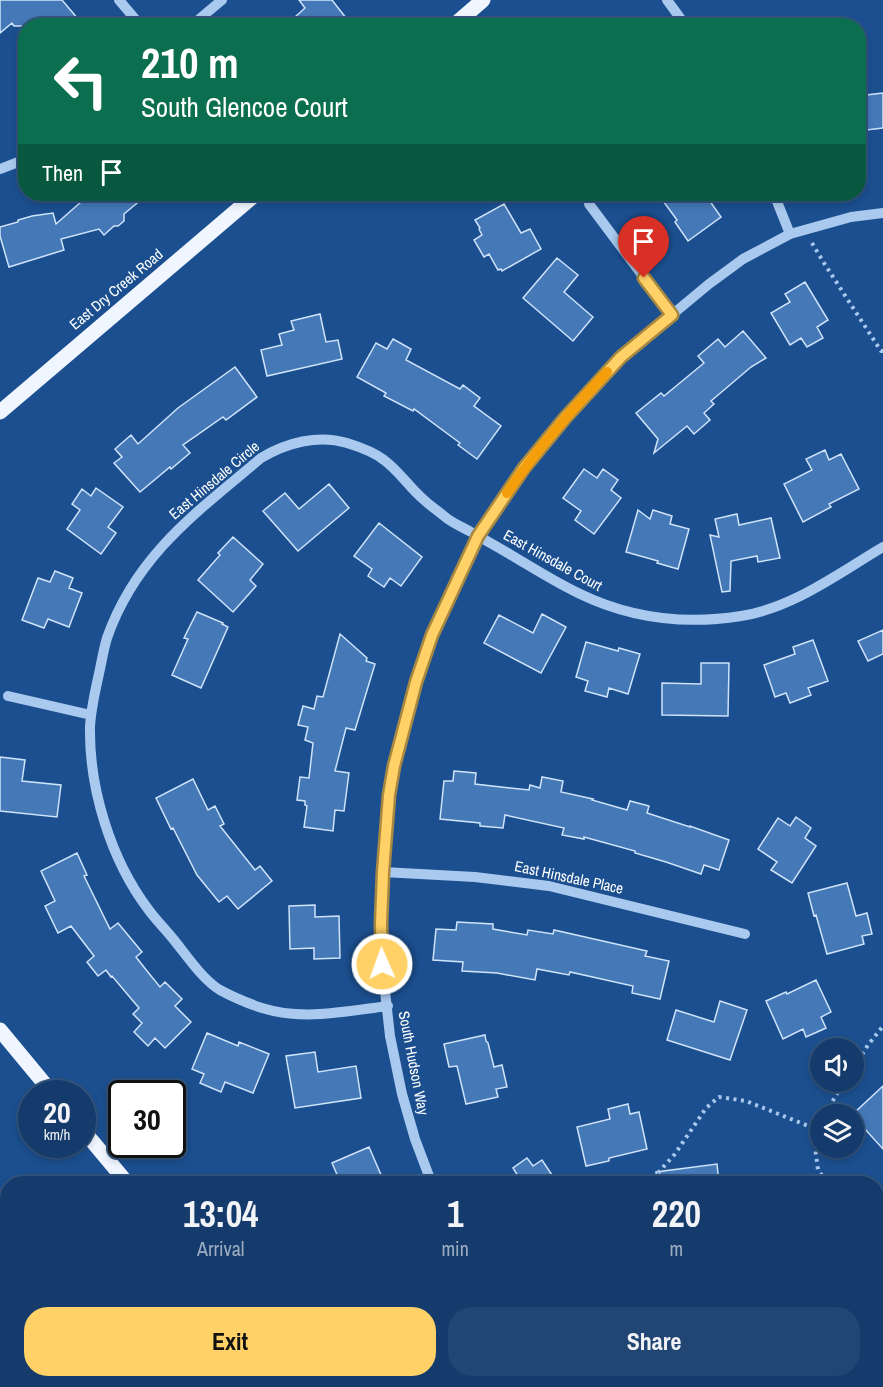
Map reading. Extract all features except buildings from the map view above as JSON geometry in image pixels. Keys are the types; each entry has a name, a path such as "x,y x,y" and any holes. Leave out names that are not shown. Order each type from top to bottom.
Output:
{"main road":[{"path":"462,18 483,0"},
{"name":"East Dry Creek Road","path":"0,411 248,201"},
{"path":"0,1030 41,1080"},
{"path":"96,1146 121,1176"}],"street":[{"path":"119,0 134,18"},
{"path":"201,18 222,0"},
{"path":"667,0 680,18"},
{"path":"0,169 18,162"},
{"path":"777,201 790,234"},
{"path":"589,204 672,315"},
{"name":"South Hudson Way","path":"429,1176 402,1094 390,1036 382,964 383,872 389,795 394,766 416,682 432,635 478,536 524,468 565,418 621,357 709,284 743,259 790,234 851,217 883,213"},
{"name":"East Hinsdale Circle","path":"388,1006 320,1014 298,1014 263,1008 220,990 208,980 148,909 133,887 117,855 102,814 94,780 90,727 93,700 107,638 125,598 146,565 189,518 261,458 274,450 297,442 321,439 345,442 370,452 383,459 447,519 478,536"},
{"name":"East Hinsdale Court","path":"478,536 576,593 600,603 644,616 704,621 743,616 776,606 808,592 883,547"},
{"path":"8,696 92,714"},
{"name":"East Hinsdale Place","path":"383,872 475,877 549,886 745,934"}],"path":[{"path":"805,230 880,351 883,351"},
{"path":"864,1051 883,1026"},
{"path":"655,1176 675,1154 706,1108 719,1098 746,1101 810,1127"},
{"path":"816,1158 818,1170 822,1176"}],"slow traffic":[{"path":"507,493 524,468 565,418 607,372"}],"route":[{"path":"382,964 383,872 389,795 394,766 416,682 432,635 478,536 524,468 565,418 621,357 672,315 644,278"}]}
